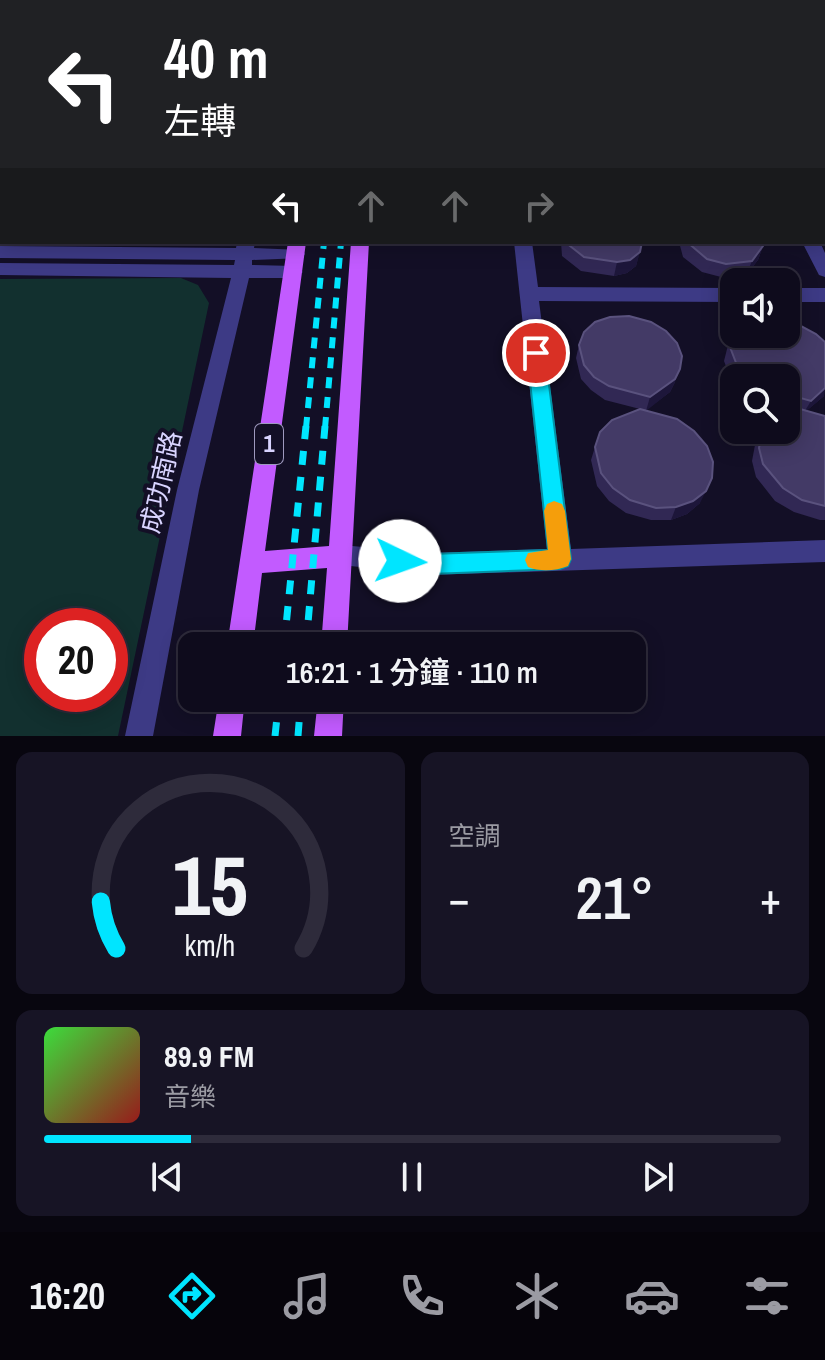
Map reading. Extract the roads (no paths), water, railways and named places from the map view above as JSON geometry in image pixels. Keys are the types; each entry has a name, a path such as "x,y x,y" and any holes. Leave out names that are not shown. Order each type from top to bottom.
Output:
{"main road":[{"path":"335,632 360,244"},
{"name":"1","path":"242,632 296,256"},
{"path":"252,563 341,556"},
{"path":"227,736 230,712"},
{"path":"328,736 330,712"}],"street":[{"path":"523,244 560,559"},
{"path":"812,244 825,271"},
{"path":"0,252 296,256"},
{"path":"0,269 244,256"},
{"name":"成功南路","path":"139,736 188,490 244,256"},
{"path":"529,294 720,295"},
{"path":"800,295 825,295"},
{"path":"341,556 430,564 825,551"}],"railway":[{"path":"306,428 324,244"},
{"path":"325,428 341,244"},
{"path":"285,632 306,426"},
{"path":"307,632 325,426"},
{"path":"275,736 278,712"},
{"path":"298,736 300,712"}]}
